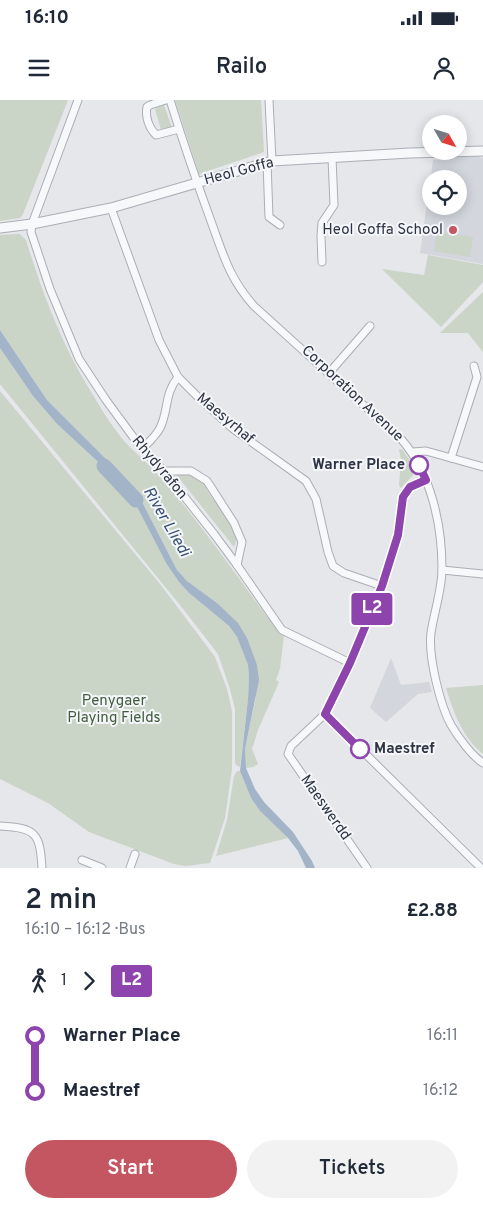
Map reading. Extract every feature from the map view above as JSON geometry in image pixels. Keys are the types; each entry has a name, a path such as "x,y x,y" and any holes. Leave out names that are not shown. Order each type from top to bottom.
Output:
{"street":[{"path":"32,224 78,100"},
{"path":"166,100 147,107 148,122 156,135 180,129"},
{"name":"Corporation Avenue","path":"170,100 197,183 231,275 242,292 254,306 413,452 426,480 439,523 442,570 431,635 435,680 451,726 476,758 483,763"},
{"path":"269,100 269,217 280,225"},
{"name":"Heol Goffa","path":"0,228 32,224 111,208 270,161 483,151"},
{"path":"322,262 322,223 334,205 332,158"},
{"name":"Maesyrhaf","path":"111,208 159,340 178,377 232,428 306,481 316,499 333,566 344,574 382,586"},
{"name":"Rhydyrafon","path":"32,224 31,232 50,289 79,359 106,400 142,449 164,471 238,565 282,630 350,663"},
{"path":"329,373 370,326"},
{"path":"451,458 477,377 474,366"},
{"path":"142,449 153,439 160,427 171,385 178,377"},
{"path":"413,452 426,451 483,467"},
{"path":"164,471 191,471 207,482 234,523 242,542 238,565"},
{"path":"426,480 410,487 403,497 398,535 382,586 350,663 325,714 481,868"},
{"path":"442,570 483,574"},
{"name":"Maeswerdd","path":"325,714 291,746 288,754 367,868"},
{"path":"0,826 21,829 31,832 36,836 40,842 42,868"},
{"path":"130,868 135,854"},
{"path":"82,860 102,868"}],"shaded area":[{"name":"Heol Goffa School","path":"472,155 483,158 483,264 420,253 425,215 467,215 467,170 432,170 433,160 468,160 468,156"},
{"path":"391,658 401,685 429,682 432,692 418,694 386,722 370,708"}],"green space":[{"path":"0,100 68,100 23,214 20,218 0,221"},
{"path":"175,100 261,100 264,152 199,174"},
{"path":"164,105 172,128 161,130 155,109"},
{"path":"437,231 473,237 470,257 434,251"},
{"path":"20,234 26,240 45,297 70,355 109,421 126,443 154,470 174,493 268,618 284,635 280,669 276,680 279,682 258,730 252,749 258,764 253,767 246,768 245,749 256,697 257,665 217,603 187,581 177,570 138,494 130,483 47,400 0,330 0,235"},
{"path":"428,255 483,265 483,282 441,327 382,269 424,275"},
{"path":"483,292 483,352 468,333 440,333"},
{"path":"0,348 33,396 57,424 121,483 134,501 166,563 179,582 189,593 229,626 237,637 248,665 249,677 240,767 235,762 235,709 218,654 0,384"},
{"name":"Penygaer Playing Fields","path":"0,391 160,584 215,657 227,689 232,711 232,769 225,818 210,863 186,866 174,864 89,832 48,803 0,779"},
{"path":"399,449 403,450 411,463 414,474 401,488 399,485 401,460"},
{"path":"185,472 204,483 207,491 231,522 236,539 234,547 175,473"},
{"path":"483,685 483,754 464,732 446,688"},
{"path":"237,771 240,771 251,798 260,811 288,838 216,856 227,820 234,776"}],"water":[{"path":"0,330 47,400 130,483 138,494 177,570 187,581 217,603 238,623 247,638 257,665 259,680 245,749 246,768 255,789 264,802 293,832 315,868 306,868 298,851 288,838 260,811 251,798 240,771 249,677 248,665 237,637 229,626 189,593 179,582 166,563 134,501 121,483 57,424 33,396 0,348"}],"waterway":[{"name":"River Lliedi","path":"104,466 136,500"}],"bus line":[{"name":"L2","path":"360,749 325,714 350,663 382,586 398,535 403,497 410,487 426,480 419,465"}],"place":[{"name":"Heol Goffa School","path":"453,230"},
{"name":"Warner Place","path":"419,465"},
{"name":"Maestref","path":"360,749"}]}
